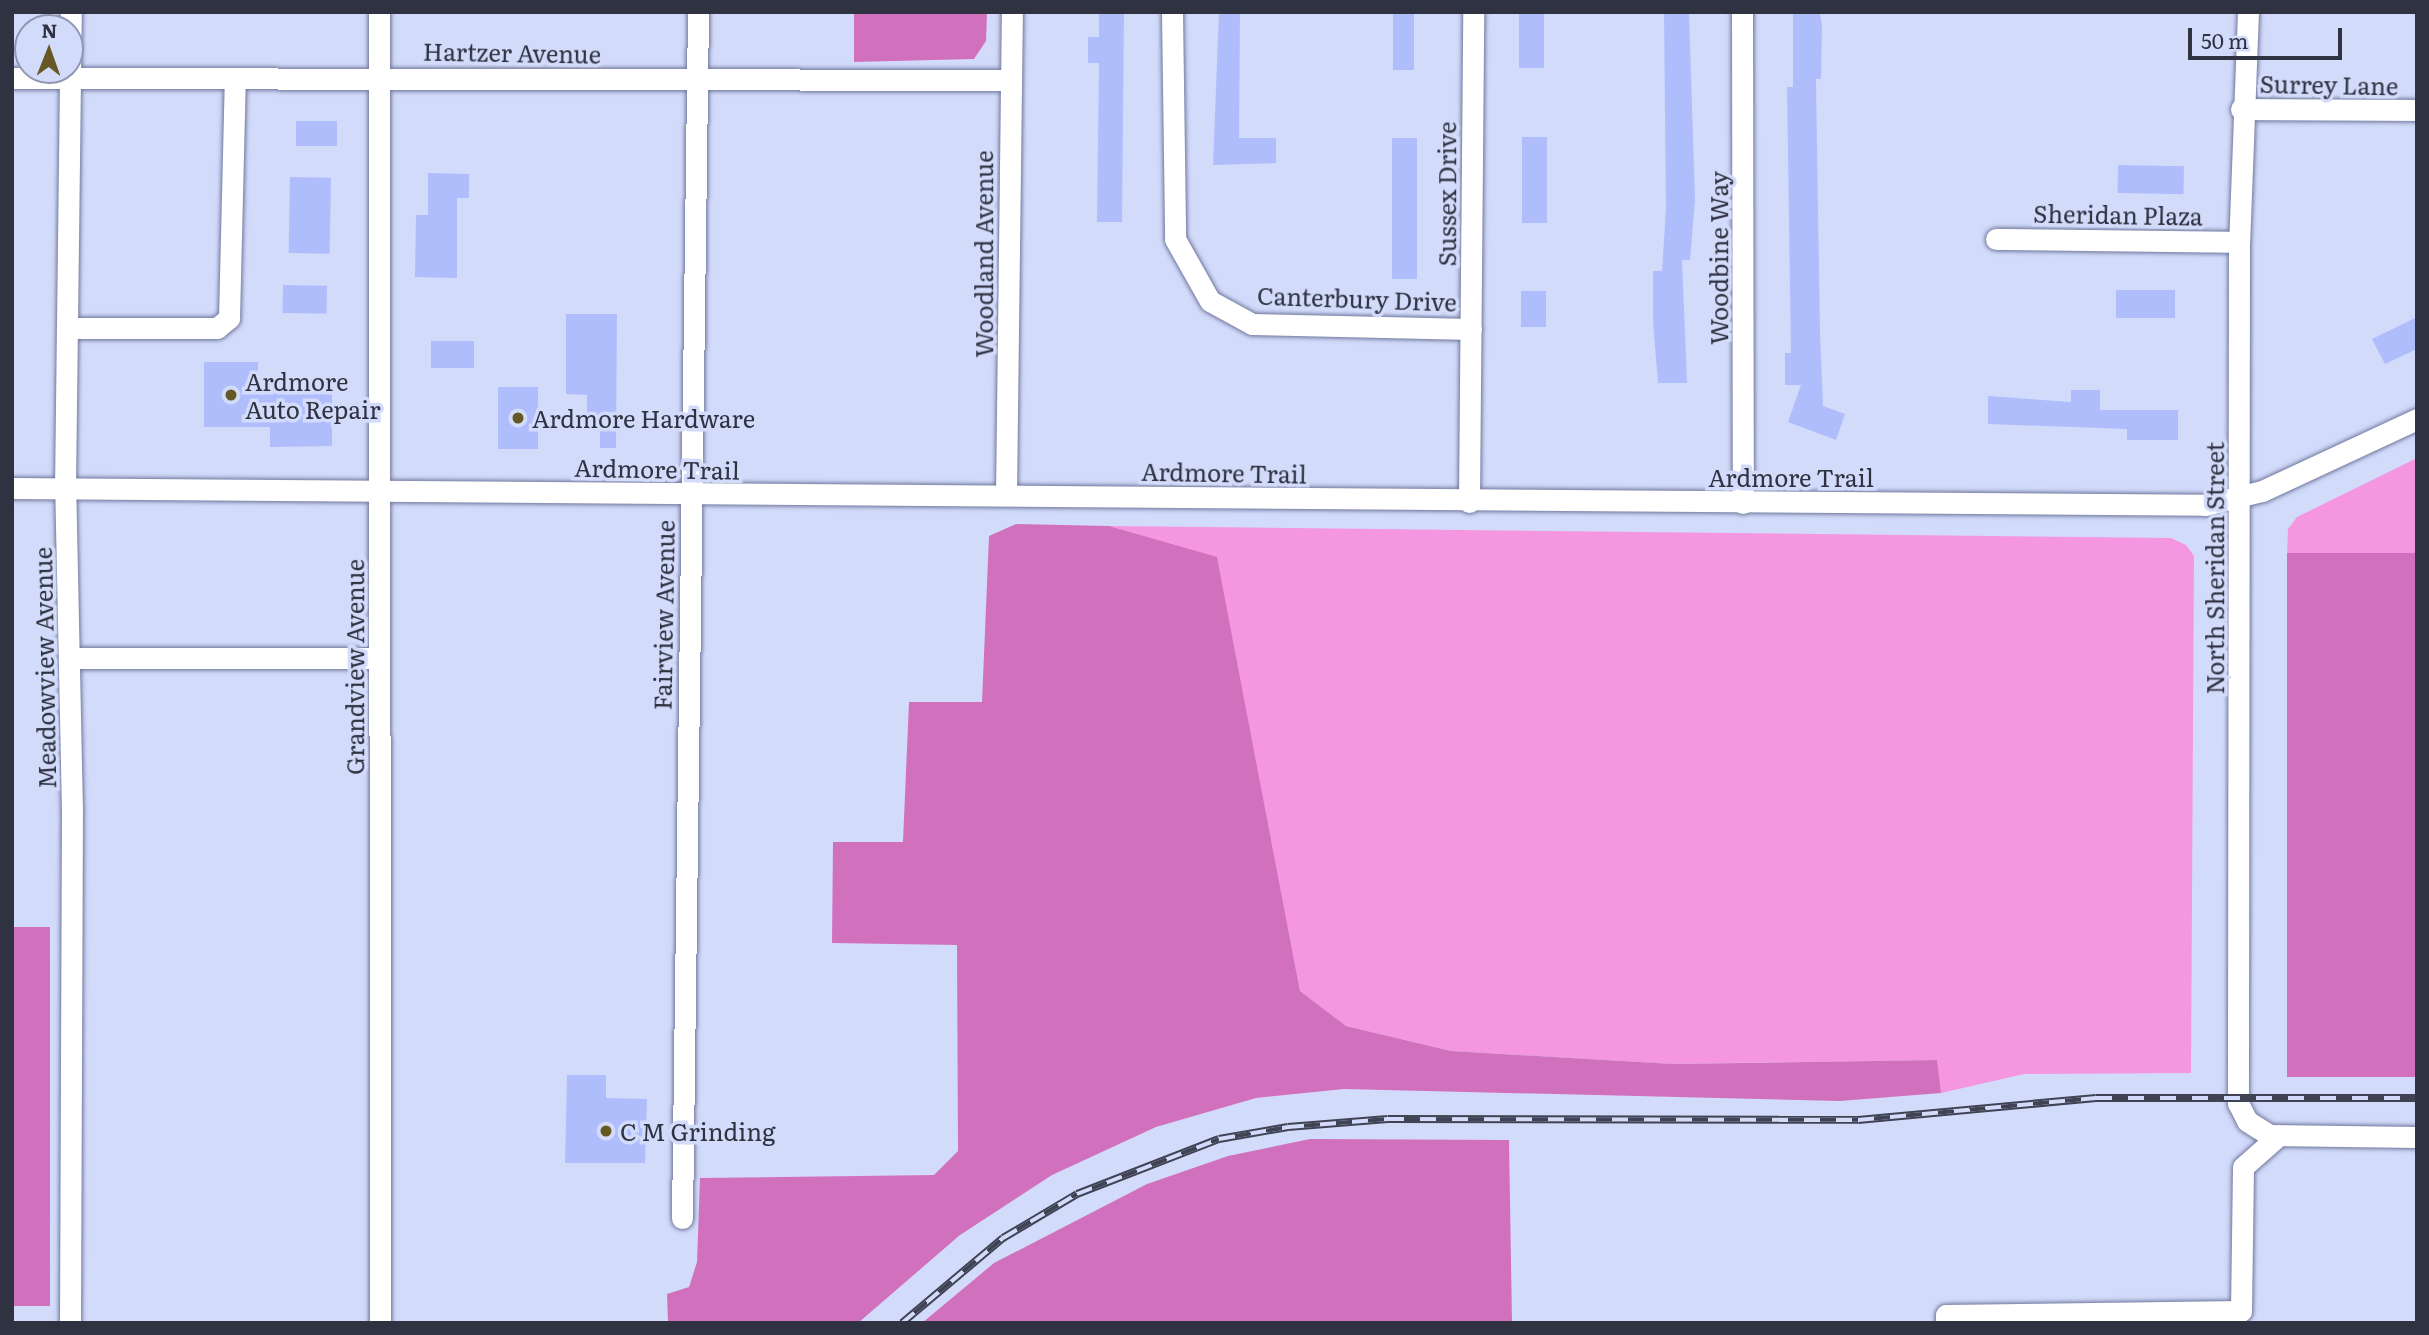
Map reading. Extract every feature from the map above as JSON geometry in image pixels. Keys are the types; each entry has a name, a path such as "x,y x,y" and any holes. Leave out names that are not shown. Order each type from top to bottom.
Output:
{"street":[{"name":"Grandview Avenue","path":"379,12 380,1323"},
{"name":"Fairview Avenue","path":"682,1219 698,12"},
{"name":"Woodland Avenue","path":"1006,495 1012,12"},
{"name":"Canterbury Drive","path":"1172,12 1175,240 1210,301 1252,324 1471,329"},
{"name":"Sussex Drive","path":"1469,502 1473,12"},
{"name":"Woodbine Way","path":"1742,12 1743,503"},
{"name":"North Sheridan Street","path":"2248,12 2241,109 2239,242 2242,499 2237,1097 2247,1121 2278,1136"},
{"name":"Hartzer Avenue","path":"84,77 1010,80"},
{"path":"70,328 217,328 229,318 235,78"},
{"name":"Meadowview Avenue","path":"70,1323 70,658 65,488 70,328 72,84"},
{"name":"Surrey Lane","path":"2241,109 2417,110"},
{"name":"Sheridan Plaza","path":"1996,239 2239,242"},
{"name":"Ardmore Trail","path":"12,488 690,495 1006,495 1469,502 2154,505 2242,499 2417,419"},
{"path":"70,658 379,658"},
{"path":"1946,1323 1946,1315 2241,1311 2243,1167 2278,1136 2417,1137"}],"shaded area":[{"path":"854,12 987,12 986,41 974,59 854,62"},
{"path":"2417,458 2417,553 2287,553 2288,529 2297,517"},
{"path":"1016,524 1109,526 1217,557 1300,991 1346,1026 1451,1051 1673,1064 1937,1060 1941,1093 1840,1101 1344,1089 1256,1098 1156,1127 1052,1175 960,1235 858,1323 668,1323 667,1294 689,1287 697,1262 700,1178 934,1175 958,1151 957,945 832,943 833,842 903,842 909,702 982,702 989,536"},
{"path":"1109,526 2171,538 2186,545 2194,556 2191,1073 2024,1074 1941,1093 1936,1060 1673,1064 1451,1051 1346,1026 1300,991 1217,558"},
{"path":"2287,553 2417,553 2417,1077 2287,1077"},
{"path":"12,927 50,927 50,1306 12,1306"},
{"path":"1310,1139 1509,1140 1512,1323 922,1323 994,1263 1147,1184 1228,1156"}],"building":[{"path":"1099,12 1124,12 1122,222 1097,222 1099,63 1088,63 1088,37 1099,37"},
{"path":"1219,12 1240,12 1239,138 1276,138 1276,163 1213,165"},
{"path":"1393,12 1414,12 1414,70 1393,70"},
{"path":"1519,12 1544,12 1544,68 1519,68"},
{"path":"1664,12 1689,12 1695,200 1690,260 1682,260 1687,383 1658,383 1653,322 1653,271 1662,271 1666,209"},
{"path":"1793,12 1820,12 1822,26 1821,79 1816,79 1820,333 1823,406 1845,414 1836,440 1788,422 1801,385 1785,385 1785,353 1791,353 1787,87 1793,87"},
{"path":"296,121 337,121 337,146 296,146"},
{"path":"1522,137 1547,137 1547,223 1522,223"},
{"path":"1392,138 1417,138 1417,279 1392,279"},
{"path":"2118,165 2184,166 2184,194 2118,193"},
{"path":"428,173 469,174 469,198 457,198 457,278 415,277 416,215 428,215"},
{"path":"290,177 331,178 330,254 289,253"},
{"path":"283,285 327,286 327,314 283,313"},
{"path":"2116,290 2175,290 2175,318 2116,318"},
{"path":"1521,291 1546,291 1546,327 1521,327"},
{"path":"566,314 617,314 616,448 600,448 600,431 587,431 587,395 566,394"},
{"path":"2417,317 2417,349 2385,364 2372,339"},
{"path":"431,341 474,341 474,368 431,368"},
{"path":"204,362 258,362 258,392 308,392 308,381 332,381 332,446 270,447 270,427 204,427"},
{"name":"Ardmore Hardware","path":"498,387 538,387 538,449 498,449"},
{"path":"2071,390 2100,390 2100,410 2178,410 2178,440 2127,440 2127,429 1988,424 1988,396 2071,402"},
{"name":"C M Grinding","path":"567,1075 606,1075 606,1098 647,1099 645,1163 565,1163"}],"railway":[{"path":"902,1323 1003,1238 1077,1194 1219,1139 1288,1127 1388,1119 1858,1120 2096,1098 2417,1098"}],"place":[{"name":"Ardmore Auto Repair","path":"231,395"},
{"name":"Ardmore Hardware","path":"518,418"},
{"name":"C M Grinding","path":"606,1131"}]}
